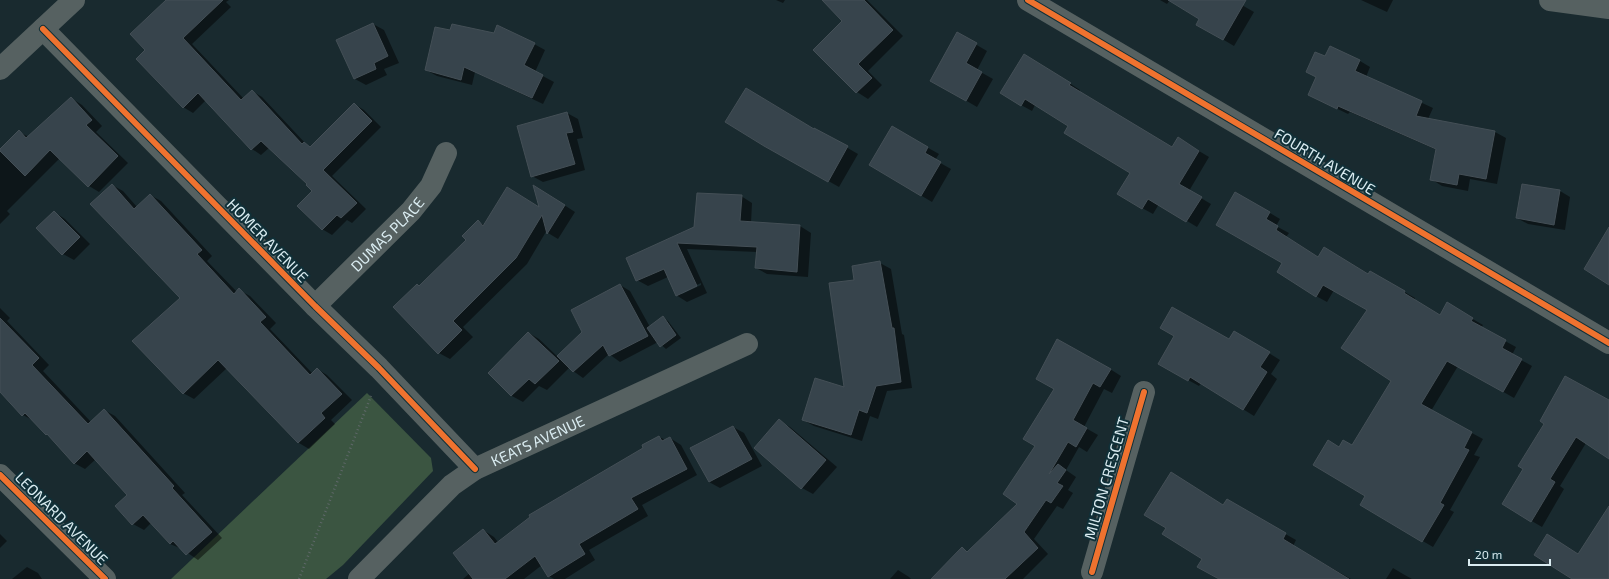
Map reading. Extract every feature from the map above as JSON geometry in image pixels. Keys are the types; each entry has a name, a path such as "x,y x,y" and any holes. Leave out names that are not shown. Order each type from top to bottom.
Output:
{"street":[{"path":"0,69 74,0"},
{"name":"FOURTH AVENUE","path":"1028,0 1609,343"},
{"path":"1550,0 1609,8"},
{"name":"HOMER AVENUE","path":"43,29 315,306 379,368 476,469"},
{"name":"DUMAS PLACE","path":"315,306 412,211 431,186 446,153"},
{"name":"KEATS AVENUE","path":"359,579 452,485 476,469 746,344"},
{"name":"MILTON CRESCENT","path":"1093,577 1144,392"},
{"name":"LEONARD AVENUE","path":"0,475 105,579"}],"path":[{"path":"299,579 368,406 379,368"}],"green space":[{"path":"367,393 431,458 433,471 343,565 326,579 171,579"}],"building":[{"path":"166,0 223,0 183,38 241,100 252,90 302,144 304,142 310,147 354,103 372,121 323,170 357,203 341,218 337,215 322,230 297,206 312,191 306,185 307,184 261,141 251,150 198,93 183,108 136,59 145,50 130,34"},
{"path":"822,0 864,0 893,30 858,64 872,78 856,93 813,50 842,21"},
{"path":"1168,0 1246,0 1223,40 1196,25 1199,19"},
{"path":"373,23 388,56 374,63 376,69 354,79 336,40"},
{"path":"452,24 494,33 497,25 535,43 524,65 543,75 532,98 464,67 461,80 425,70 435,27 450,30"},
{"path":"957,32 977,43 966,63 982,72 966,101 930,81"},
{"path":"1330,46 1360,60 1355,71 1422,101 1416,116 1495,131 1486,179 1459,174 1457,185 1430,180 1436,149 1338,106 1337,109 1308,95 1316,77 1306,72 1315,52 1325,56"},
{"path":"1024,54 1071,83 1069,85 1172,147 1178,137 1199,151 1179,184 1202,197 1186,222 1148,199 1142,209 1117,194 1130,173 1064,133 1068,126 1025,99 1021,106 1000,93"},
{"path":"746,88 814,129 848,146 828,182 725,122"},
{"path":"71,97 92,120 86,125 118,156 88,187 50,150 25,176 0,151 0,149 19,130 26,138"},
{"path":"567,112 573,132 566,133 575,164 531,177 517,126"},
{"path":"892,126 928,147 925,153 941,162 921,196 869,165"},
{"path":"112,184 134,209 150,194 202,250 197,254 234,294 239,288 266,317 260,322 310,375 317,368 342,394 321,413 325,418 298,443 218,360 183,394 132,341 180,298 90,204"},
{"path":"1522,184 1560,190 1554,225 1516,218"},
{"path":"533,185 565,205 547,234 542,215 516,258 453,321 462,330 438,354 393,307 417,284 419,286 466,240 462,236 478,220 483,226 507,187 539,207"},
{"path":"1235,192 1270,212 1266,219 1278,226 1276,230 1318,257 1324,247 1368,274 1370,271 1405,291 1404,293 1440,315 1447,302 1473,318 1471,321 1506,340 1502,348 1522,359 1503,392 1447,361 1421,404 1472,432 1464,448 1469,450 1440,503 1444,505 1422,542 1360,505 1365,496 1313,465 1328,440 1339,447 1343,440 1352,445 1391,381 1341,348 1367,310 1323,285 1316,297 1277,272 1282,263 1216,225"},
{"path":"697,193 742,195 740,221 800,225 797,272 755,268 757,247 677,243 697,286 676,296 664,269 636,281 626,258 694,227"},
{"path":"54,211 80,237 62,255 36,228"},
{"path":"1609,227 1609,285 1584,269"},
{"path":"880,261 892,328 894,328 901,382 876,386 867,413 859,410 851,435 802,420 815,378 844,387 829,283 854,280 852,266"},
{"path":"620,284 648,336 609,356 603,345 573,372 557,356 582,332 571,310"},
{"path":"1172,307 1229,339 1234,331 1270,352 1260,367 1267,372 1243,410 1190,377 1188,381 1158,364 1174,336 1160,328"},
{"path":"663,316 676,335 660,347 647,328"},
{"path":"0,318 39,358 32,365 88,424 104,409 174,486 172,488 212,532 186,555 173,541 170,544 143,515 132,525 115,506 127,495 87,451 74,464 47,434 46,435 25,413 22,416 0,392"},
{"path":"528,332 559,361 535,384 529,379 511,396 488,373"},
{"path":"1057,339 1111,369 1100,387 1093,383 1073,420 1087,428 1076,447 1068,442 1049,474 1058,464 1066,470 1057,483 1063,486 1051,503 1046,500 1024,532 1038,548 1005,579 931,579 962,547 967,552 1017,504 1003,494 1035,446 1023,439 1054,389 1036,379"},
{"path":"1565,376 1609,400 1609,459 1576,437 1550,479 1555,482 1531,522 1502,504 1523,469 1518,466 1544,424 1540,421"},
{"path":"779,419 826,460 801,489 754,448"},
{"path":"733,426 752,459 709,482 690,448"},
{"path":"659,436 662,441 670,437 687,469 631,498 638,509 579,544 585,554 548,577 535,556 505,579 473,579 453,553 483,529 495,544 530,517 529,515 643,448 642,445"},
{"path":"1171,472 1223,505 1227,499 1286,533 1283,539 1349,579 1219,579 1197,567 1202,559 1162,534 1166,528 1144,515"},
{"path":"1609,506 1609,579 1572,579 1534,555 1547,534 1578,554"}],"cycle path":[{"path":"1028,0 1609,343"},
{"path":"43,29 315,306 379,368 475,469"},
{"path":"1092,572 1144,392"},
{"path":"0,475 105,579"}]}
